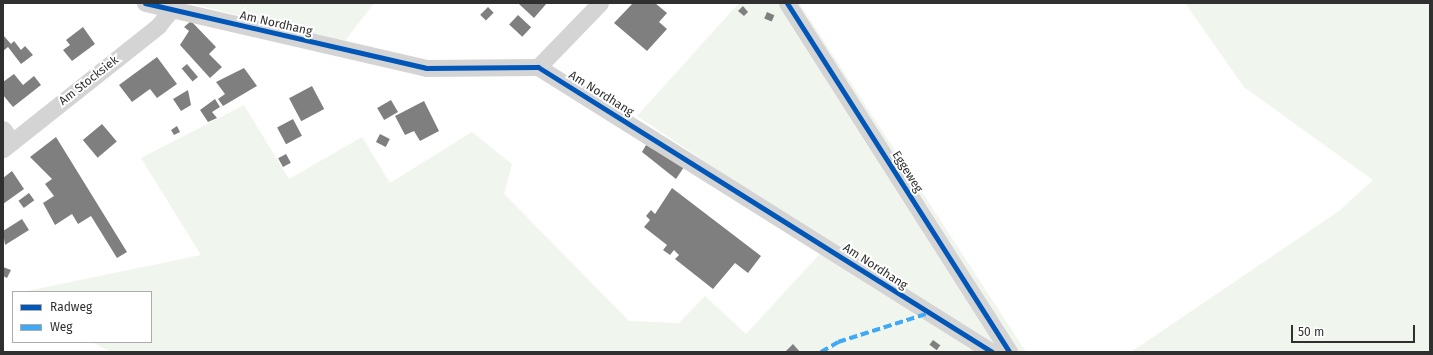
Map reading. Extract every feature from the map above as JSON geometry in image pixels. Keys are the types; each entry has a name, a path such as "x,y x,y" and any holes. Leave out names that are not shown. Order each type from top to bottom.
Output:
{"street":[{"name":"Am Nordhang","path":"144,3 426,68 538,67 992,352"},
{"path":"538,67 600,3"},
{"name":"Eggeweg","path":"788,3 1009,352"},
{"name":"Am Stocksiek","path":"6,140 158,26 171,10"}],"shaded area":[{"path":"188,3 374,3 345,41"},
{"path":"739,3 799,3 1026,352 111,352 94,343 152,343 152,291 27,291 201,255 141,158 244,105 289,179 362,137 390,183 472,132 512,164 504,194 629,321 679,323 705,296 746,334 829,244 637,116"},
{"path":"1185,3 1430,3 1430,352 1131,352 1339,211 1373,180 1244,87"}],"building":[{"path":"518,3 547,3 534,18"},
{"path":"633,3 655,3 667,13 659,22 667,29 647,51 614,23"},
{"path":"743,6 748,12 744,16 738,11"},
{"path":"488,7 494,13 486,20 480,15"},
{"path":"767,12 774,15 772,22 764,18"},
{"path":"518,15 531,27 522,37 509,25"},
{"path":"191,21 216,47 209,54 222,67 210,78 180,45 189,31 184,27"},
{"path":"83,27 95,44 72,61 63,50 70,45 66,40"},
{"path":"3,35 11,44 14,41 21,50 25,46 33,55 21,64 8,47 3,51"},
{"path":"157,57 177,84 157,98 150,89 132,102 119,85"},
{"path":"187,64 198,77 193,82 182,68"},
{"path":"244,68 257,86 223,106 218,99 225,94 216,82"},
{"path":"14,74 23,85 34,76 41,85 13,107 3,95 3,82"},
{"path":"312,86 324,109 301,121 289,98"},
{"path":"188,90 191,105 181,111 173,99"},
{"path":"215,99 220,107 212,112 217,118 208,122 200,110"},
{"path":"391,100 398,112 384,120 377,108"},
{"path":"424,101 439,131 420,141 414,131 405,135 395,116"},
{"path":"293,119 302,136 286,144 277,127"},
{"path":"102,124 117,142 98,158 83,140"},
{"path":"177,126 180,132 174,135 171,130"},
{"path":"380,134 390,139 386,147 376,142"},
{"path":"56,137 127,252 117,258 91,216 78,224 72,214 55,225 43,203 54,196 45,184 52,179 30,157"},
{"path":"646,145 684,167 676,179 642,152"},
{"path":"286,154 291,163 283,167 278,158"},
{"path":"12,171 24,189 3,204 3,178"},
{"path":"672,188 761,256 748,273 735,263 713,289 675,259 679,255 674,250 670,255 663,250 667,245 644,227 650,220 646,216 651,210 655,214"},
{"path":"29,193 34,200 24,208 18,201"},
{"path":"22,219 29,230 5,245 3,231"},
{"path":"3,267 11,270 7,278 3,276"},
{"path":"933,340 940,345 937,350 929,345"},
{"path":"793,344 800,352 785,352"}],"marked path":[{"path":"821,352 838,342 929,313"}],"cycle path":[{"path":"145,3 426,68 538,67 992,352"},
{"path":"787,3 1009,352"}]}
